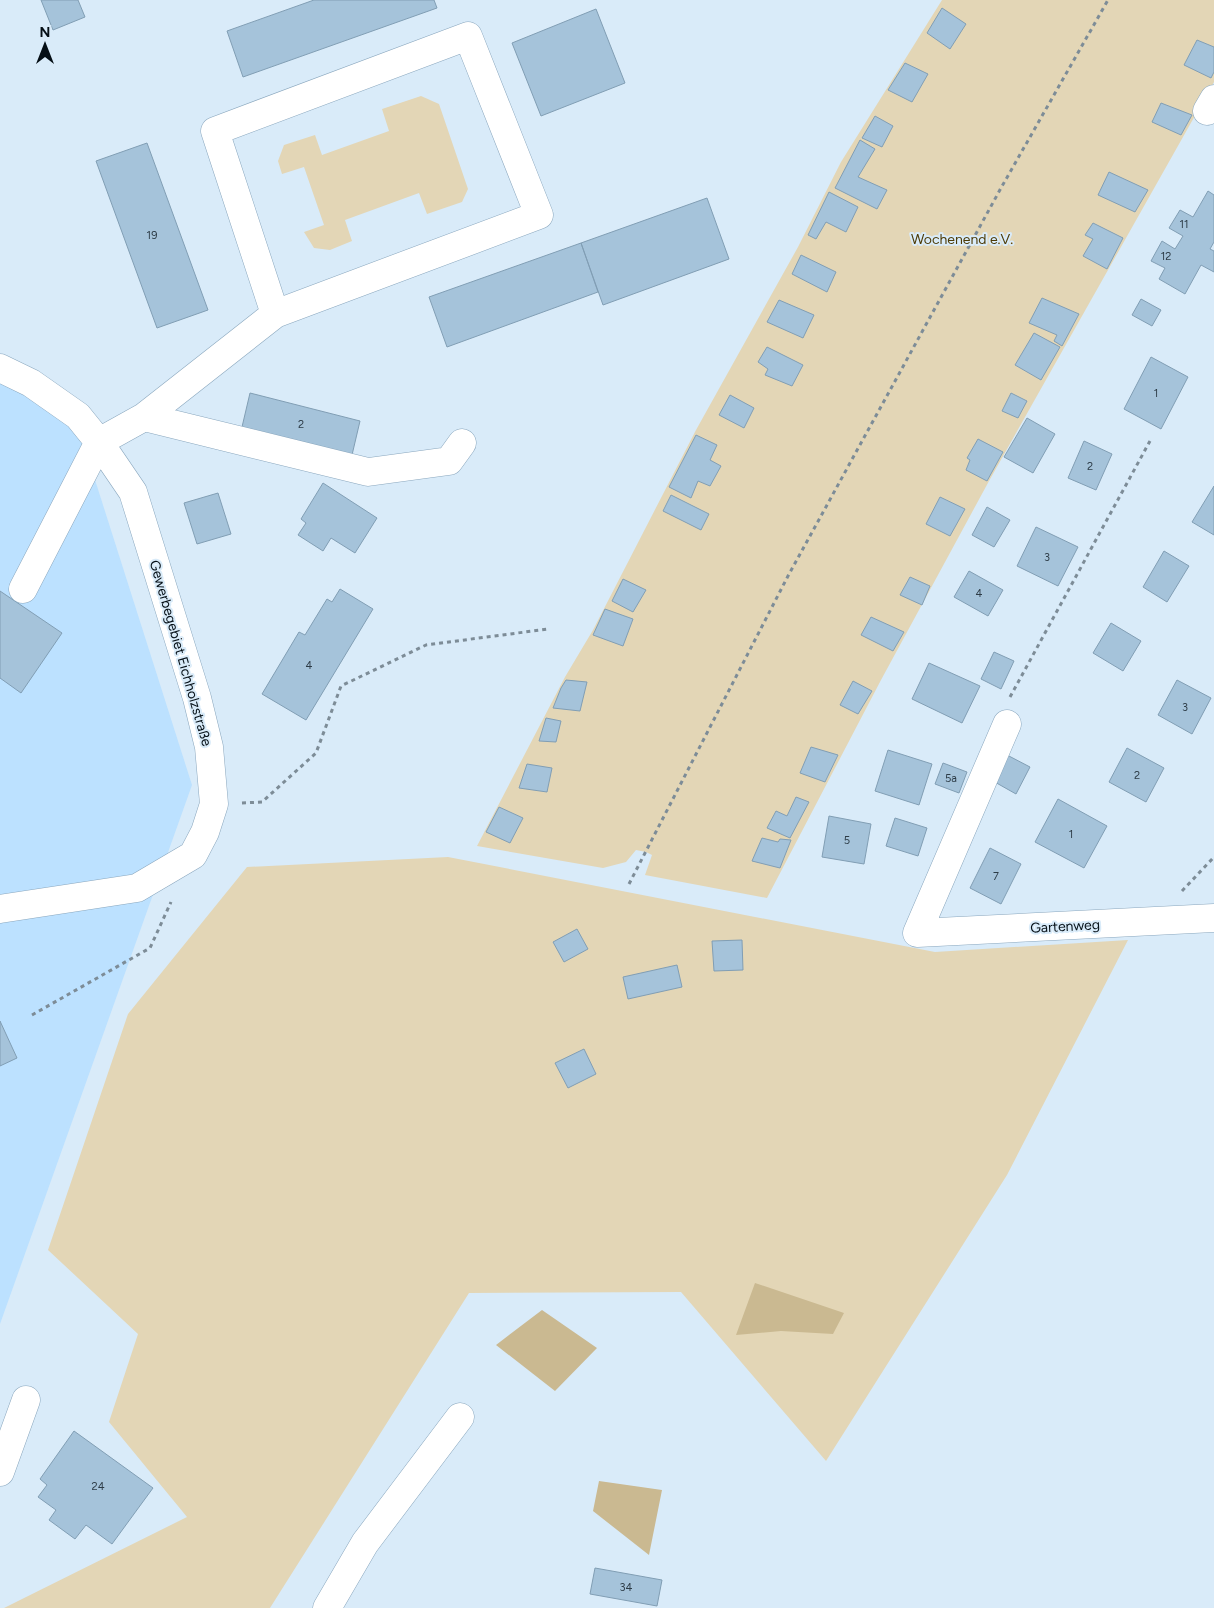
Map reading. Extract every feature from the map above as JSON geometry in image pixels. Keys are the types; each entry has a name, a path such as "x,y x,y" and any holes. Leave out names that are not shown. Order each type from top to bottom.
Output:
{"street":[{"path":"23,589 99,442 144,417 276,314 539,215 468,36 215,131 276,314"},
{"name":"Gewerbegebiet Eichholzstraße","path":"0,368 31,383 78,416 99,442 133,492 210,747 214,804 205,832 193,855 137,888 0,909"},
{"path":"144,417 368,472 449,461 462,443"},
{"name":"Gartenweg","path":"1007,724 917,933 1214,918"},
{"path":"0,1472 26,1400"},
{"path":"327,1608 365,1543 460,1417"}],"path":[{"path":"628,884 788,576 1001,188 1108,0"},
{"path":"1007,724 1002,710 1150,441"},
{"path":"214,804 262,802 316,753 342,686 426,645 548,629"},
{"path":"32,1015 150,948 173,897"}],"shaded area":[{"path":"0,381 76,420 192,785 0,1324"},
{"path":"755,1283 844,1313 833,1334 781,1331 736,1335"},
{"path":"542,1310 597,1348 555,1391 496,1345"},
{"path":"599,1481 662,1490 649,1555 593,1511"}],"green space":[{"name":"Wochenend e.V.","path":"942,0 1214,0 1214,82 989,481 881,680 767,898 645,875 652,855 636,850 626,862 603,868 477,846 565,677 593,630 696,430 798,247 841,162"},
{"path":"421,96 439,104 468,189 462,202 427,214 419,193 345,220 352,241 330,250 314,248 304,232 324,225 304,167 282,174 278,161 284,145 315,135 322,155 389,131 382,109"},
{"path":"448,857 935,952 1128,940 1007,1175 826,1461 681,1292 469,1293 270,1608 4,1608 187,1517 109,1422 138,1334 48,1250 128,1014 247,867"}],"building":[{"path":"41,0 78,0 85,17 53,30"},
{"path":"314,0 434,0 437,8 243,77 227,31"},
{"path":"942,8 966,24 950,49 927,33"},
{"path":"596,9 625,83 541,116 512,43"},
{"path":"1197,40 1214,47 1214,72 1211,78 1184,65"},
{"path":"905,63 928,74 912,102 888,90"},
{"path":"1161,103 1192,115 1181,135 1152,122"},
{"path":"875,116 893,126 882,147 862,138"},
{"path":"860,140 875,149 858,177 887,190 877,209 835,188"},
{"path":"147,143 208,310 157,328 96,161"},
{"path":"1109,172 1148,190 1135,212 1098,195"},
{"path":"1208,191 1214,195 1214,242 1210,249 1214,251 1214,272 1201,265 1185,294 1159,279 1165,268 1151,261 1162,241 1175,249 1183,236 1169,228 1180,210 1193,217"},
{"path":"829,192 858,207 846,232 826,222 816,239 808,235"},
{"path":"707,198 729,259 603,305 581,243"},
{"path":"1093,223 1123,238 1107,269 1083,256 1093,239 1085,235"},
{"path":"581,243 598,292 447,347 429,297"},
{"path":"801,255 836,272 827,292 792,274"},
{"path":"1042,298 1079,314 1062,346 1054,341 1057,335 1029,323"},
{"path":"1141,299 1161,310 1152,326 1132,315"},
{"path":"779,300 814,315 803,338 767,322"},
{"path":"1034,333 1060,347 1041,380 1015,365"},
{"path":"767,347 803,365 792,386 765,375 768,369 758,362"},
{"path":"1151,357 1188,377 1161,429 1124,409"},
{"path":"250,393 360,421 352,455 242,427"},
{"path":"1011,393 1027,401 1018,418 1002,411"},
{"path":"730,395 754,408 744,428 719,415"},
{"path":"1027,418 1055,434 1033,473 1004,457"},
{"path":"696,435 717,445 710,460 721,466 710,486 698,481 691,498 669,487"},
{"path":"978,439 1003,452 987,481 966,470 970,460 967,458"},
{"path":"1084,441 1112,454 1096,490 1068,478"},
{"path":"323,483 377,518 355,553 331,538 323,551 298,535 306,523 301,519"},
{"path":"1214,486 1214,535 1192,522"},
{"path":"218,493 231,534 197,544 184,503"},
{"path":"671,495 709,514 701,530 663,511"},
{"path":"940,497 965,509 950,536 926,524"},
{"path":"987,507 1010,520 994,547 972,535"},
{"path":"1036,527 1078,547 1058,586 1017,566"},
{"path":"1164,551 1189,566 1167,602 1143,587"},
{"path":"969,571 1003,590 988,616 954,597"},
{"path":"910,577 930,586 922,605 900,595"},
{"path":"623,579 646,590 633,612 612,601"},
{"path":"340,589 373,609 306,720 262,694 299,632 305,635 327,599 332,602"},
{"path":"0,591 62,633 21,693 0,678"},
{"path":"605,609 633,619 623,646 593,635"},
{"path":"871,617 904,632 893,651 861,635"},
{"path":"1111,623 1141,641 1123,671 1093,653"},
{"path":"994,652 1014,661 1001,689 981,679"},
{"path":"929,663 980,686 962,723 912,699"},
{"path":"566,680 587,682 580,711 553,708"},
{"path":"1177,680 1211,698 1192,734 1158,715"},
{"path":"853,681 872,691 858,714 840,705"},
{"path":"546,718 561,721 556,742 539,741"},
{"path":"811,747 838,755 825,782 800,773"},
{"path":"1127,748 1164,768 1146,802 1109,782"},
{"path":"888,750 932,764 919,805 875,791"},
{"path":"1007,755 1030,767 1016,794 993,781"},
{"path":"943,763 967,772 959,793 935,784"},
{"path":"527,764 552,768 547,792 519,788"},
{"path":"796,797 809,802 790,838 767,828 776,811 787,816"},
{"path":"1058,799 1107,826 1084,868 1035,842"},
{"path":"499,807 523,818 510,843 486,832"},
{"path":"829,816 871,824 864,864 822,857"},
{"path":"895,818 927,828 918,856 886,846"},
{"path":"762,838 778,842 780,839 791,840 780,868 752,861"},
{"path":"990,848 1021,864 1001,904 970,888"},
{"path":"577,929 588,949 564,962 553,942"},
{"path":"742,940 743,970 714,971 712,941"},
{"path":"677,965 682,987 628,999 623,977"},
{"path":"0,1021 17,1058 0,1066"},
{"path":"584,1049 596,1074 568,1088 555,1063"},
{"path":"74,1431 153,1488 112,1544 86,1525 75,1539 49,1520 56,1510 38,1497 47,1485 40,1479"},
{"path":"595,1568 662,1580 657,1606 590,1594"}]}
